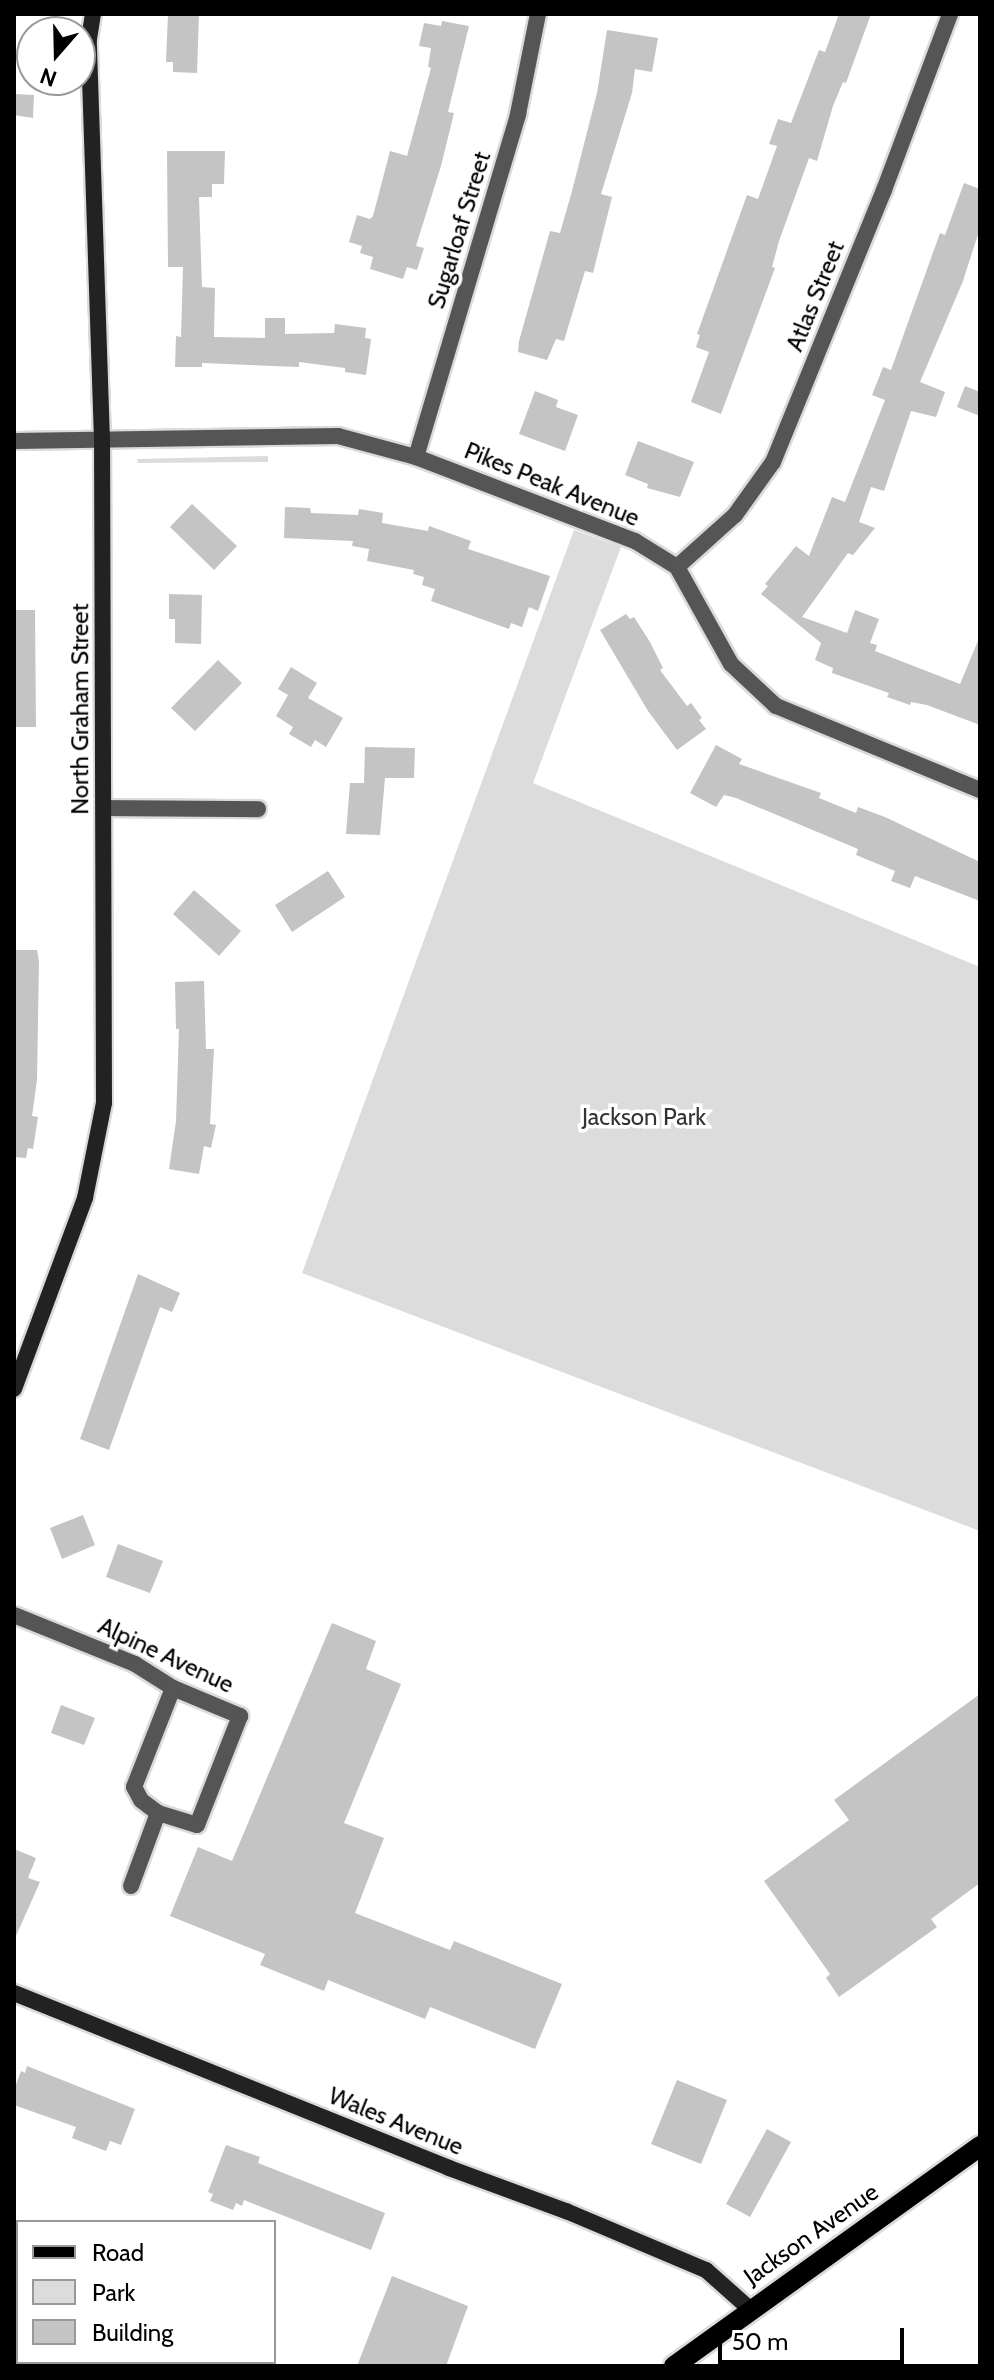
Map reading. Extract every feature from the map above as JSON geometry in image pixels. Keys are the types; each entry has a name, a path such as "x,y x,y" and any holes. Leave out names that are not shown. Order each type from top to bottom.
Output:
{"main road":[{"name":"North Graham Street","path":"14,1389 85,1198 104,1103 102,440 89,39 93,14"},
{"name":"Wales Avenue","path":"14,1993 449,2168 566,2211 706,2270 750,2309"},
{"name":"Jackson Avenue","path":"674,2366 980,2146"}],"street":[{"name":"Sugarloaf Street","path":"416,457 518,114 538,14"},
{"name":"Atlas Street","path":"677,567 735,515 773,462 884,190 950,14"},
{"name":"Pikes Peak Avenue","path":"14,441 338,436 416,457 635,541 677,567 731,664 776,706 980,790"},
{"path":"104,808 258,809"},
{"name":"Alpine Avenue","path":"14,1615 135,1664 173,1688 240,1716 197,1825 158,1813"},
{"path":"131,1886 158,1813 141,1800 134,1787 173,1688"}],"green space":[{"path":"268,456 268,462 138,463 137,459"},
{"name":"Jackson Park","path":"574,530 621,547 533,783 980,967 980,1531 302,1273"}],"building":[{"path":"168,14 199,14 197,73 173,72 173,62 166,62"},
{"path":"839,14 871,14 846,83 843,82 833,106 817,161 809,158 779,241 772,267 775,268 721,414 691,402 709,352 696,347 700,335 697,334 747,195 758,199 777,146 769,144 778,119 791,123 819,50 825,52"},
{"path":"442,21 469,26 448,112 454,113 416,246 424,248 417,270 407,267 403,279 370,269 373,257 360,253 362,246 349,242 357,215 370,219 373,216 390,151 407,156 431,68 428,67 431,48 419,46 424,23 441,26"},
{"path":"607,30 658,38 652,72 635,69 632,93 601,194 612,197 593,273 585,271 564,341 556,339 547,360 518,352 519,341 550,231 560,233 572,191 597,93"},
{"path":"14,94 34,96 33,118 14,115"},
{"path":"167,151 225,151 224,184 212,184 212,197 199,197 202,287 215,288 214,337 265,338 265,318 285,318 285,334 334,333 335,324 366,328 365,338 371,339 366,375 345,372 345,368 299,362 299,367 202,363 202,367 175,367 176,336 181,337 183,267 168,267"},
{"path":"964,183 980,189 980,228 963,281 920,382 945,392 936,417 911,411 884,491 871,487 859,522 875,528 853,555 848,553 802,617 847,633 855,610 879,619 870,643 877,645 875,651 960,684 980,636 980,725 927,705 911,702 910,705 887,697 889,693 832,673 833,668 815,660 821,643 761,594 768,586 765,584 796,546 809,556 832,497 845,502 885,400 872,395 883,367 891,370 940,233 945,235"},
{"path":"965,386 980,392 980,416 957,407"},
{"path":"535,391 558,400 556,407 578,415 565,451 519,434"},
{"path":"638,441 694,462 680,497 647,488 648,484 625,475"},
{"path":"192,504 237,546 214,570 170,527"},
{"path":"285,507 310,508 311,513 358,515 359,509 383,513 382,523 428,531 429,526 471,541 468,549 550,576 538,611 529,607 522,627 511,623 509,629 431,601 435,589 422,585 424,577 413,574 414,570 367,561 369,549 352,546 353,541 284,538"},
{"path":"169,594 202,595 201,644 175,643 175,619 169,619"},
{"path":"14,610 35,610 36,727 14,727"},
{"path":"626,614 630,619 634,617 650,642 663,668 660,670 687,706 691,703 702,718 699,720 706,729 677,750 648,711 600,630"},
{"path":"218,660 242,683 195,731 171,708"},
{"path":"291,667 317,683 308,698 343,718 326,747 315,740 311,747 289,734 293,727 276,716 288,695 278,689"},
{"path":"716,745 742,759 739,764 821,793 819,798 856,813 858,807 885,817 980,862 980,901 915,876 910,888 891,881 895,871 856,855 858,849 736,798 724,795 716,807 690,793"},
{"path":"365,747 415,748 414,778 385,778 380,835 346,834 350,783 364,783"},
{"path":"328,871 345,897 292,932 275,905"},
{"path":"194,890 241,931 219,956 173,914"},
{"path":"14,950 37,950 39,961 37,1080 32,1116 38,1117 33,1149 28,1148 26,1158 14,1157"},
{"path":"204,981 206,1049 214,1049 210,1124 216,1125 211,1148 204,1146 199,1174 169,1169 176,1121 179,1029 176,1029 175,982"},
{"path":"138,1274 180,1293 172,1312 160,1307 109,1450 80,1439"},
{"path":"83,1515 95,1545 62,1559 50,1528"},
{"path":"118,1544 163,1561 150,1593 106,1577"},
{"path":"332,1623 376,1641 366,1669 401,1684 344,1823 384,1838 355,1913 450,1950 454,1941 562,1984 535,2049 430,2007 425,2019 328,1980 324,1991 260,1965 265,1954 170,1916 198,1847 232,1861"},
{"path":"980,1694 980,1883 931,1919 937,1927 839,1997 826,1978 830,1974 764,1881 849,1820 834,1800"},
{"path":"61,1705 95,1718 84,1745 51,1733"},
{"path":"14,1849 36,1858 28,1878 40,1882 15,1938"},
{"path":"27,2066 135,2109 121,2145 110,2141 106,2151 72,2138 76,2127 14,2105 14,2090 21,2071 25,2073"},
{"path":"677,2080 727,2100 701,2164 651,2144"},
{"path":"767,2129 791,2142 750,2217 726,2204"},
{"path":"226,2145 260,2157 258,2163 385,2213 371,2250 244,2200 242,2206 236,2203 233,2210 210,2201 213,2194 208,2192"},
{"path":"392,2276 468,2306 446,2366 357,2366"}]}
